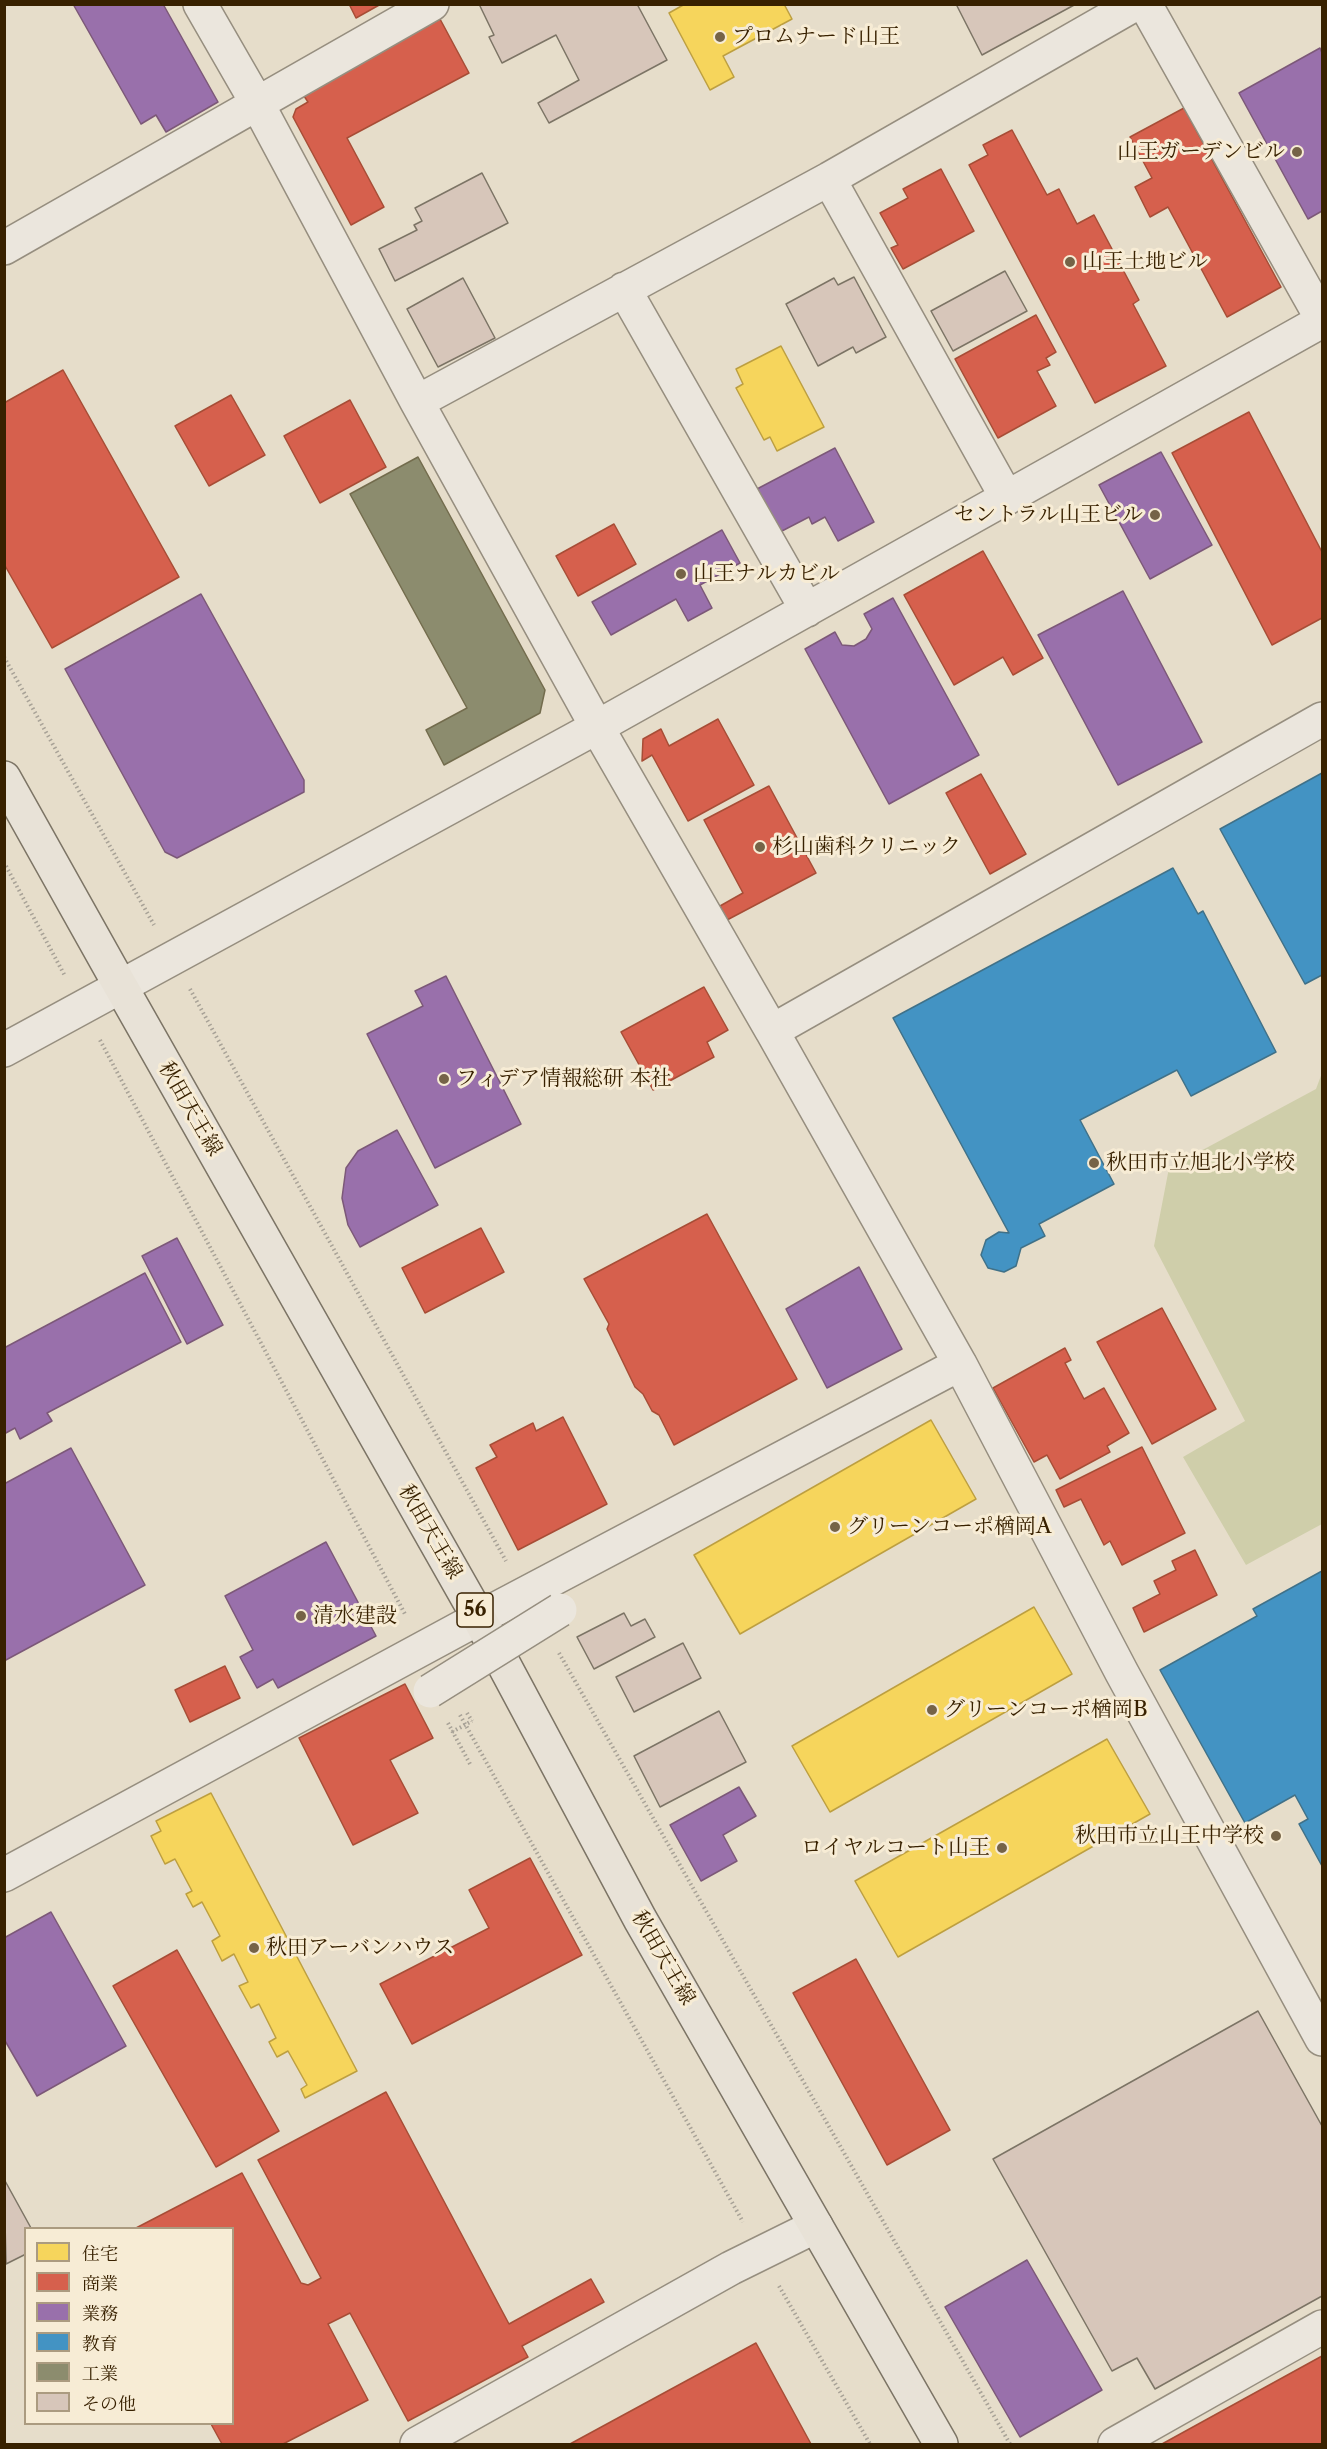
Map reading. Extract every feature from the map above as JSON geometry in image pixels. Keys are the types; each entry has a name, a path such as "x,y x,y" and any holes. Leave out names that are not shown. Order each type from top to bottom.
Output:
{"main road":[{"name":"秋田天王線","path":"4,778 479,1618 640,1919 941,2445"}],"street":[{"path":"200,4 257,103 417,402 597,727 960,1364 1122,1673 1323,2039"},
{"path":"4,248 432,4"},
{"path":"417,402 829,179 1135,4"},
{"path":"4,1050 597,727 1323,320 1145,4"},
{"path":"829,179 1007,498"},
{"path":"624,290 807,610"},
{"path":"772,1031 1323,719"},
{"path":"4,1875 479,1618 960,1364"},
{"path":"430,1691 560,1610"},
{"path":"417,2445 731,2268 816,2226"},
{"path":"1115,2445 1323,2327"}],"path":[{"path":"4,657 524,1594"},
{"path":"556,1649 1010,2445"},
{"path":"430,1691 470,1764"},
{"path":"452,1732 472,1721"}],"green space":[{"path":"1322,1073 1322,1524 1246,1565 1183,1457 1245,1421 1154,1246 1169,1168 1316,1089"}],"building: 住宅":[{"name":"プロムナード山王","path":"685,4 784,4 792,19 723,56 734,77 710,90 669,13"},
{"path":"781,346 824,427 777,451 770,437 764,440 736,388 743,384 736,369"},
{"name":"グリーンコーポ楢岡A","path":"931,1420 976,1499 740,1634 694,1555"},
{"name":"グリーンコーポ楢岡B","path":"1034,1607 1072,1674 830,1812 792,1746"},
{"name":"ロイヤルコート山王","path":"1107,1739 1150,1814 898,1957 855,1881"},
{"name":"秋田アーバンハウス","path":"211,1793 357,2071 305,2098 301,2089 307,2085 288,2051 277,2057 269,2042 276,2038 259,2004 251,2008 239,1986 248,1982 234,1954 222,1961 212,1941 220,1936 202,1902 193,1907 186,1894 192,1891 175,1859 165,1864 151,1836 161,1831 156,1821"}],"building: 商業":[{"path":"349,4 381,4 356,18"},
{"path":"440,19 469,73 347,138 384,207 351,225 293,117 296,109 308,102 302,93"},
{"path":"1184,108 1281,287 1227,317 1168,207 1150,217 1135,187 1152,178 1130,137"},
{"name":"山王土地ビル","path":"1012,130 1047,195 1059,189 1077,224 1094,215 1139,300 1133,304 1166,366 1095,403 969,165 988,155 983,145"},
{"path":"941,169 974,231 903,269 891,248 898,245 880,213 908,198 903,189"},
{"path":"1036,315 1056,352 1046,358 1050,365 1037,371 1056,406 998,438 955,359"},
{"path":"63,370 179,577 52,648 4,564 4,403"},
{"path":"231,395 265,455 209,486 175,426"},
{"path":"350,400 386,467 320,503 284,436"},
{"path":"1249,412 1322,552 1322,618 1272,645 1172,453"},
{"path":"614,524 636,564 578,596 556,556"},
{"path":"983,551 1043,658 1013,675 1003,657 954,685 904,595"},
{"path":"718,719 754,785 688,821 652,755 642,761 643,739 661,729 669,746"},
{"path":"981,774 1026,854 990,874 946,793"},
{"name":"杉山歯科クリニック","path":"769,786 816,873 727,920 720,906 743,893 704,820"},
{"path":"704,987 728,1030 707,1042 714,1057 653,1090 621,1032"},
{"path":"707,1214 797,1379 674,1445 659,1415 652,1411 643,1394 635,1387 607,1329 609,1324 584,1279"},
{"path":"481,1228 504,1272 425,1313 402,1268"},
{"path":"1162,1308 1216,1409 1152,1444 1097,1342"},
{"path":"1065,1348 1071,1360 1065,1363 1084,1399 1104,1388 1129,1433 1107,1446 1110,1452 1060,1479 1047,1455 1034,1462 993,1388"},
{"path":"563,1417 607,1504 518,1550 476,1468 497,1457 490,1445 533,1423 536,1431"},
{"path":"1142,1447 1185,1533 1122,1565 1110,1541 1104,1545 1081,1499 1064,1507 1056,1490"},
{"path":"1195,1550 1217,1595 1144,1632 1133,1608 1160,1594 1154,1581 1176,1570 1172,1561"},
{"path":"225,1666 240,1698 190,1722 175,1690"},
{"path":"405,1684 433,1738 390,1760 418,1813 353,1845 299,1738"},
{"path":"530,1858 582,1955 412,2044 380,1984 489,1928 469,1890"},
{"path":"177,1950 279,2131 216,2167 113,1986"},
{"path":"856,1959 950,2130 887,2165 793,1993"},
{"path":"386,2092 509,2324 591,2279 604,2302 522,2346 528,2357 408,2421 350,2313 328,2324 368,2400 283,2444 222,2444 212,2425 234,2425 234,2227 138,2227 242,2173 301,2283 308,2285 321,2278 258,2160"},
{"path":"756,2343 811,2444 570,2444"},
{"path":"1322,2356 1322,2444 1162,2444"}],"building: 業務":[{"path":"73,4 163,4 218,102 166,132 156,115 141,124"},
{"name":"山王ガーデンビル","path":"1320,48 1322,53 1322,211 1308,219 1239,93"},
{"path":"835,448 874,522 838,541 825,517 812,524 809,517 780,532 757,489"},
{"name":"セントラル山王ビル","path":"1161,452 1212,545 1150,579 1099,485"},
{"name":"山王ナルカビル","path":"722,530 740,563 700,585 712,608 688,621 676,599 611,635 592,602"},
{"path":"1123,591 1202,742 1118,785 1038,635"},
{"path":"201,594 304,780 304,792 177,858 165,852 65,669"},
{"path":"893,598 979,755 889,804 805,649 835,632 842,645 854,646 866,639 872,629 864,614"},
{"name":"フィデア情報総研 本社","path":"446,976 521,1124 435,1168 367,1034 423,1006 415,991"},
{"path":"397,1130 438,1205 360,1247 348,1225 342,1198 346,1168 358,1151"},
{"path":"177,1238 223,1325 187,1344 142,1256"},
{"path":"859,1267 902,1349 827,1388 786,1309"},
{"path":"145,1273 181,1342 47,1413 52,1421 20,1439 15,1428 4,1434 4,1348"},
{"path":"71,1448 145,1585 4,1661 4,1484"},
{"name":"清水建設","path":"326,1542 376,1636 278,1688 273,1679 257,1688 240,1657 253,1650 225,1596"},
{"path":"739,1787 756,1816 723,1835 737,1861 701,1881 670,1825"},
{"path":"51,1912 126,2046 37,2096 4,2039 4,1938"},
{"path":"1027,2260 1102,2390 1020,2437 945,2307"}],"building: 教育":[{"path":"1322,773 1322,975 1305,984 1220,829"},
{"path":"1173,868 1198,914 1203,911 1276,1052 1191,1096 1177,1070 1080,1120 1114,1184 1039,1224 1045,1236 1021,1248 1016,1266 1004,1272 988,1268 981,1255 986,1240 999,1232 1009,1233 893,1018"},
{"name":"秋田市立山王中学校","path":"1322,1571 1322,1866 1299,1824 1308,1819 1295,1795 1245,1823 1160,1670 1257,1616 1253,1609"}],"building: 工業":[{"path":"418,457 545,690 540,713 444,765 426,730 467,708 350,494"}],"building: その他":[{"path":"479,4 637,4 667,60 549,123 538,103 579,80 556,35 502,63 489,37 494,35"},
{"path":"956,4 1076,4 982,55"},
{"path":"482,173 508,223 395,281 379,249 417,230 414,225 422,221 415,208"},
{"path":"1005,271 1027,311 953,351 931,311"},
{"path":"854,277 886,337 856,353 853,347 818,366 786,304 834,278 838,285"},
{"path":"463,278 495,338 438,367 407,309"},
{"path":"624,1613 631,1626 645,1619 655,1637 594,1669 577,1637"},
{"path":"683,1643 701,1678 634,1712 616,1677"},
{"path":"719,1711 746,1762 660,1807 634,1756"},
{"path":"1258,2011 1322,2126 1322,2296 1155,2389 1137,2358 1112,2371 993,2159"},
{"path":"4,2179 30,2227 24,2227 24,2255 6,2264"}],"place":[{"name":"プロムナード山王","path":"720,37"},
{"name":"山王ガーデンビル","path":"1297,152"},
{"name":"山王土地ビル","path":"1070,262"},
{"name":"セントラル山王ビル","path":"1155,515"},
{"name":"山王ナルカビル","path":"681,574"},
{"name":"杉山歯科クリニック","path":"760,847"},
{"name":"フィデア情報総研 本社","path":"444,1079"},
{"name":"秋田市立旭北小学校","path":"1094,1163"},
{"name":"グリーンコーポ楢岡A","path":"835,1527"},
{"name":"清水建設","path":"301,1616"},
{"name":"グリーンコーポ楢岡B","path":"932,1710"},
{"name":"秋田市立山王中学校","path":"1276,1836"},
{"name":"ロイヤルコート山王","path":"1002,1848"},
{"name":"秋田アーバンハウス","path":"254,1948"}]}
